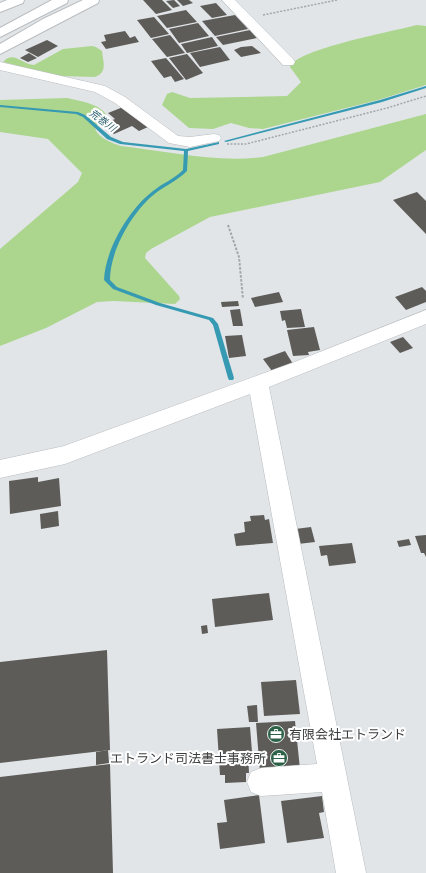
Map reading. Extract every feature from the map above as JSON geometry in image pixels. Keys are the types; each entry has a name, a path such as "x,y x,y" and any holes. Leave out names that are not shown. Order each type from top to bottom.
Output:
{"main road":[{"path":"0,4 12,0"},
{"path":"0,8 18,0"},
{"path":"0,22 46,0"},
{"path":"0,33 62,0"},
{"path":"0,50 48,22 92,0"}],"street":[{"path":"228,0 288,62"},
{"path":"0,66 100,89 120,100 174,140 190,142 214,138"},
{"path":"0,469 65,455 299,368 426,317"},
{"path":"258,382 351,873"},
{"path":"261,782 333,777"}],"path":[{"path":"246,19 337,0"},
{"path":"214,138 228,144 246,144 387,108 426,96"},
{"path":"228,225 239,257 243,299"}],"green space":[{"path":"417,25 426,26 426,85 378,100 263,129 249,128 231,123 213,129 189,128 162,105 167,94 172,92 190,98 287,96 301,82 290,67 296,60 327,47"},
{"path":"92,46 102,51 104,63 102,72 95,77 59,76 3,62 11,57 34,65 63,49"},
{"path":"67,98 84,102 101,109 108,118 95,127 96,131 101,137 121,146 192,156 228,159 263,157 426,114 426,150 380,182 210,217 151,249 146,253 145,258 179,296 180,299 175,304 114,301 97,302 46,328 0,346 0,249 78,182 82,173 48,139 0,132 0,100"}],"building":[{"path":"143,0 162,0 172,10 156,14"},
{"path":"174,0 180,6 173,8 166,1"},
{"path":"177,0 189,0 193,3 183,6"},
{"path":"216,3 227,15 212,18 200,6"},
{"path":"186,10 197,22 167,28 157,16"},
{"path":"235,15 248,29 215,36 202,21"},
{"path":"154,17 169,34 151,38 137,20"},
{"path":"198,23 209,36 179,43 169,29"},
{"path":"250,30 257,38 223,45 216,37"},
{"path":"125,31 130,38 135,36 139,42 106,49 101,42 106,41 104,35"},
{"path":"170,35 185,53 167,57 152,39"},
{"path":"212,37 218,46 187,53 181,44"},
{"path":"47,40 58,46 38,57 25,50"},
{"path":"252,46 261,53 241,57 234,50 241,47"},
{"path":"220,47 230,60 200,67 190,53"},
{"path":"29,53 37,58 28,62 20,58"},
{"path":"187,54 203,73 186,80 169,58"},
{"path":"166,58 184,79 175,82 171,76 164,78 151,61"},
{"path":"123,107 148,127 139,131 132,126 114,134 102,124 115,119 108,113"},
{"path":"417,192 426,201 426,234 393,200"},
{"path":"422,287 426,291 426,302 406,310 395,297"},
{"path":"279,292 283,302 255,307 251,298"},
{"path":"238,301 239,306 222,307 221,302"},
{"path":"240,309 243,326 233,326 230,310"},
{"path":"301,309 305,327 287,328 285,320 282,321 280,311"},
{"path":"314,327 320,350 308,352 309,355 293,356 287,330"},
{"path":"242,335 246,356 229,358 225,336"},
{"path":"403,337 413,348 400,353 390,342"},
{"path":"285,351 293,364 272,371 263,359"},
{"path":"38,477 38,482 59,478 61,506 10,514 9,481"},
{"path":"58,511 59,526 41,529 40,514"},
{"path":"264,515 265,520 269,519 273,543 236,546 234,534 245,532 244,522 251,521 250,516"},
{"path":"311,527 315,542 298,544 295,529"},
{"path":"426,535 426,557 424,553 421,553 415,536"},
{"path":"409,539 411,545 399,547 397,541"},
{"path":"352,543 356,563 329,566 327,555 321,556 319,546"},
{"path":"269,593 273,620 215,627 212,599"},
{"path":"207,625 208,633 202,634 201,626"},
{"path":"107,650 110,750 0,763 0,662"},
{"path":"296,680 300,714 264,716 261,682"},
{"path":"257,705 258,722 249,722 247,706"},
{"path":"295,721 300,769 260,772 256,723"},
{"path":"250,727 252,752 248,752 249,773 246,773 246,782 225,783 225,775 220,775 217,729"},
{"path":"108,750 109,763 96,765 96,752"},
{"path":"110,764 113,873 0,873 0,777"},
{"path":"259,795 265,843 220,849 217,823 227,822 224,800"},
{"path":"322,796 324,812 319,813 324,838 287,843 281,801"}],"waterway":[{"name":"荒巻川","path":"226,141 381,101 426,87"},
{"name":"荒巻川","path":"0,106 77,113 84,116 109,138 122,143 186,150"},
{"name":"荒巻川","path":"186,150 217,143"},
{"path":"186,150 185,170 178,177 154,192 146,199 122,232 110,258 107,269 107,280 115,288 158,304 211,319 215,324 231,378"}],"place":[{"name":"有限会社エトランド","path":"276,734"},
{"name":"エトランド司法書士事務所","path":"279,758"}]}
